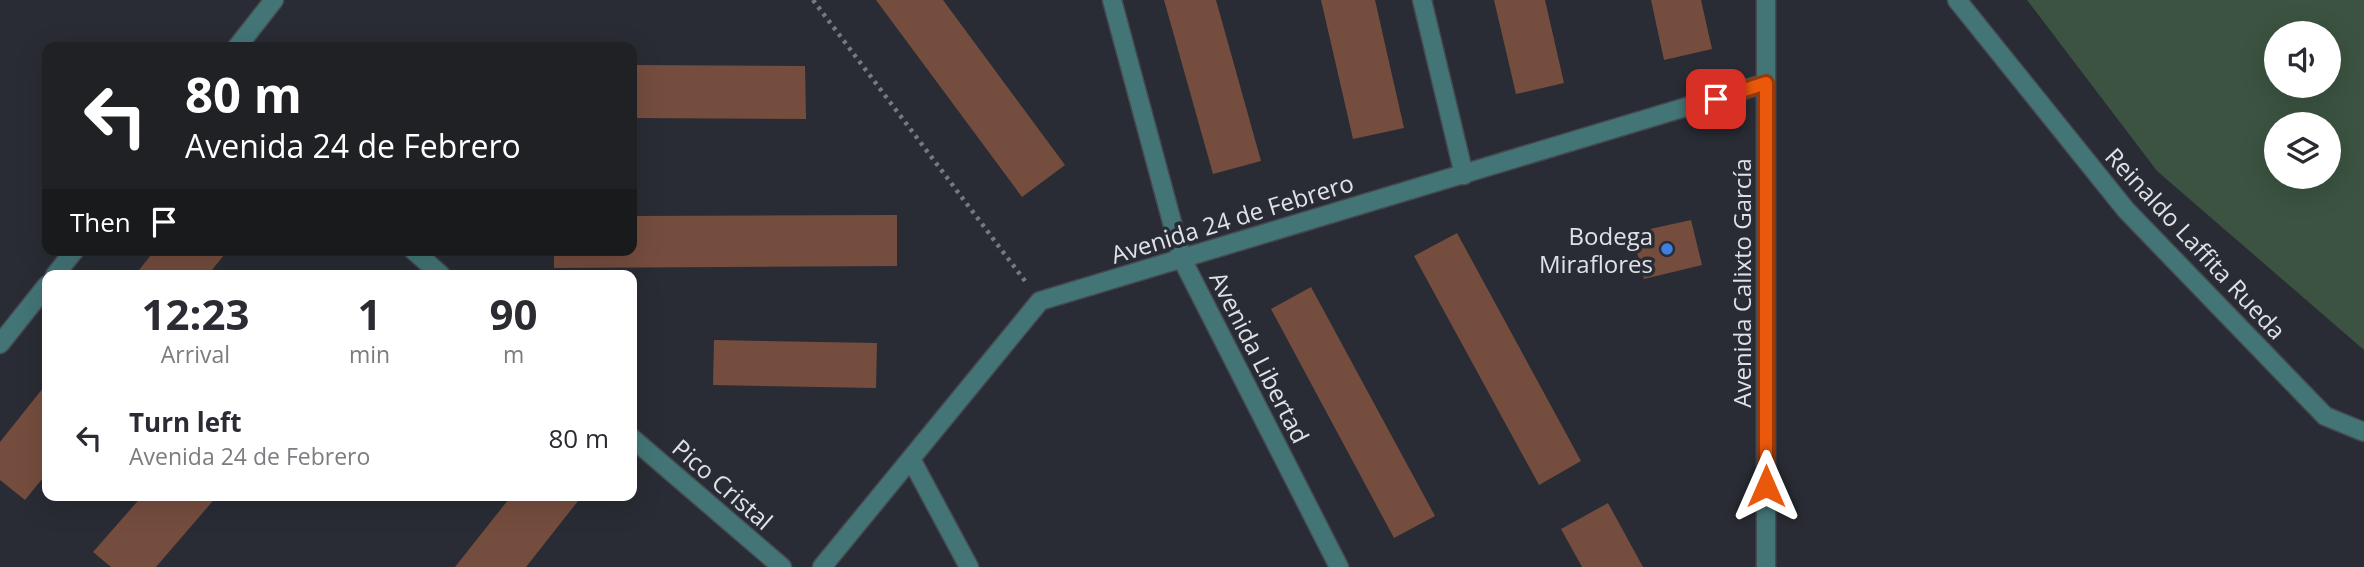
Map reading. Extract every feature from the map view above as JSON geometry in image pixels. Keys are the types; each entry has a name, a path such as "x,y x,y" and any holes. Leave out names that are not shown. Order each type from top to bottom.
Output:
{"street":[{"path":"241,42 274,0"},
{"name":"Avenida Libertad","path":"1112,0 1182,259 1339,567"},
{"path":"1422,0 1464,174"},
{"name":"Avenida Calixto García","path":"1766,0 1766,567"},
{"name":"Reinaldo Laffita Rueda","path":"1956,0 2126,210 2325,416 2364,432"},
{"name":"Avenida 24 de Febrero","path":"1040,301 1766,83"},
{"path":"59,270 70,256"},
{"path":"420,256 435,270"},
{"path":"0,344 42,291"},
{"path":"822,567 1040,301"},
{"name":"Pico Cristal","path":"637,442 782,567"},
{"path":"911,459 969,567"}],"path":[{"path":"813,0 1040,301"}],"green space":[{"path":"2027,0 2364,0 2364,350 2157,171"}],"building":[{"path":"876,0 943,0 1065,165 1022,197"},
{"path":"1164,0 1216,0 1261,161 1213,174"},
{"path":"1321,0 1375,0 1404,128 1353,139"},
{"path":"1494,0 1545,0 1564,83 1516,94"},
{"path":"1651,0 1701,0 1712,49 1664,60"},
{"path":"637,65 805,66 806,119 637,118"},
{"path":"897,215 897,266 554,268 554,256 637,256 637,216"},
{"name":"Bodega Miraflores","path":"1691,220 1702,265 1644,279 1632,233"},
{"path":"1457,233 1581,461 1539,485 1414,256"},
{"path":"150,256 223,256 212,270 139,270"},
{"path":"1311,287 1435,516 1394,538 1271,309"},
{"path":"714,340 877,343 876,388 713,385"},
{"path":"42,389 42,479 25,500 0,480 0,442"},
{"path":"138,501 213,501 156,567 111,567 93,552"},
{"path":"507,501 578,501 526,567 455,567"},
{"path":"1608,503 1643,567 1582,567 1561,529"}],"place":[{"name":"Bodega Miraflores","path":"1667,249"}],"route":[{"path":"1716,99 1766,83 1766,486"}]}
